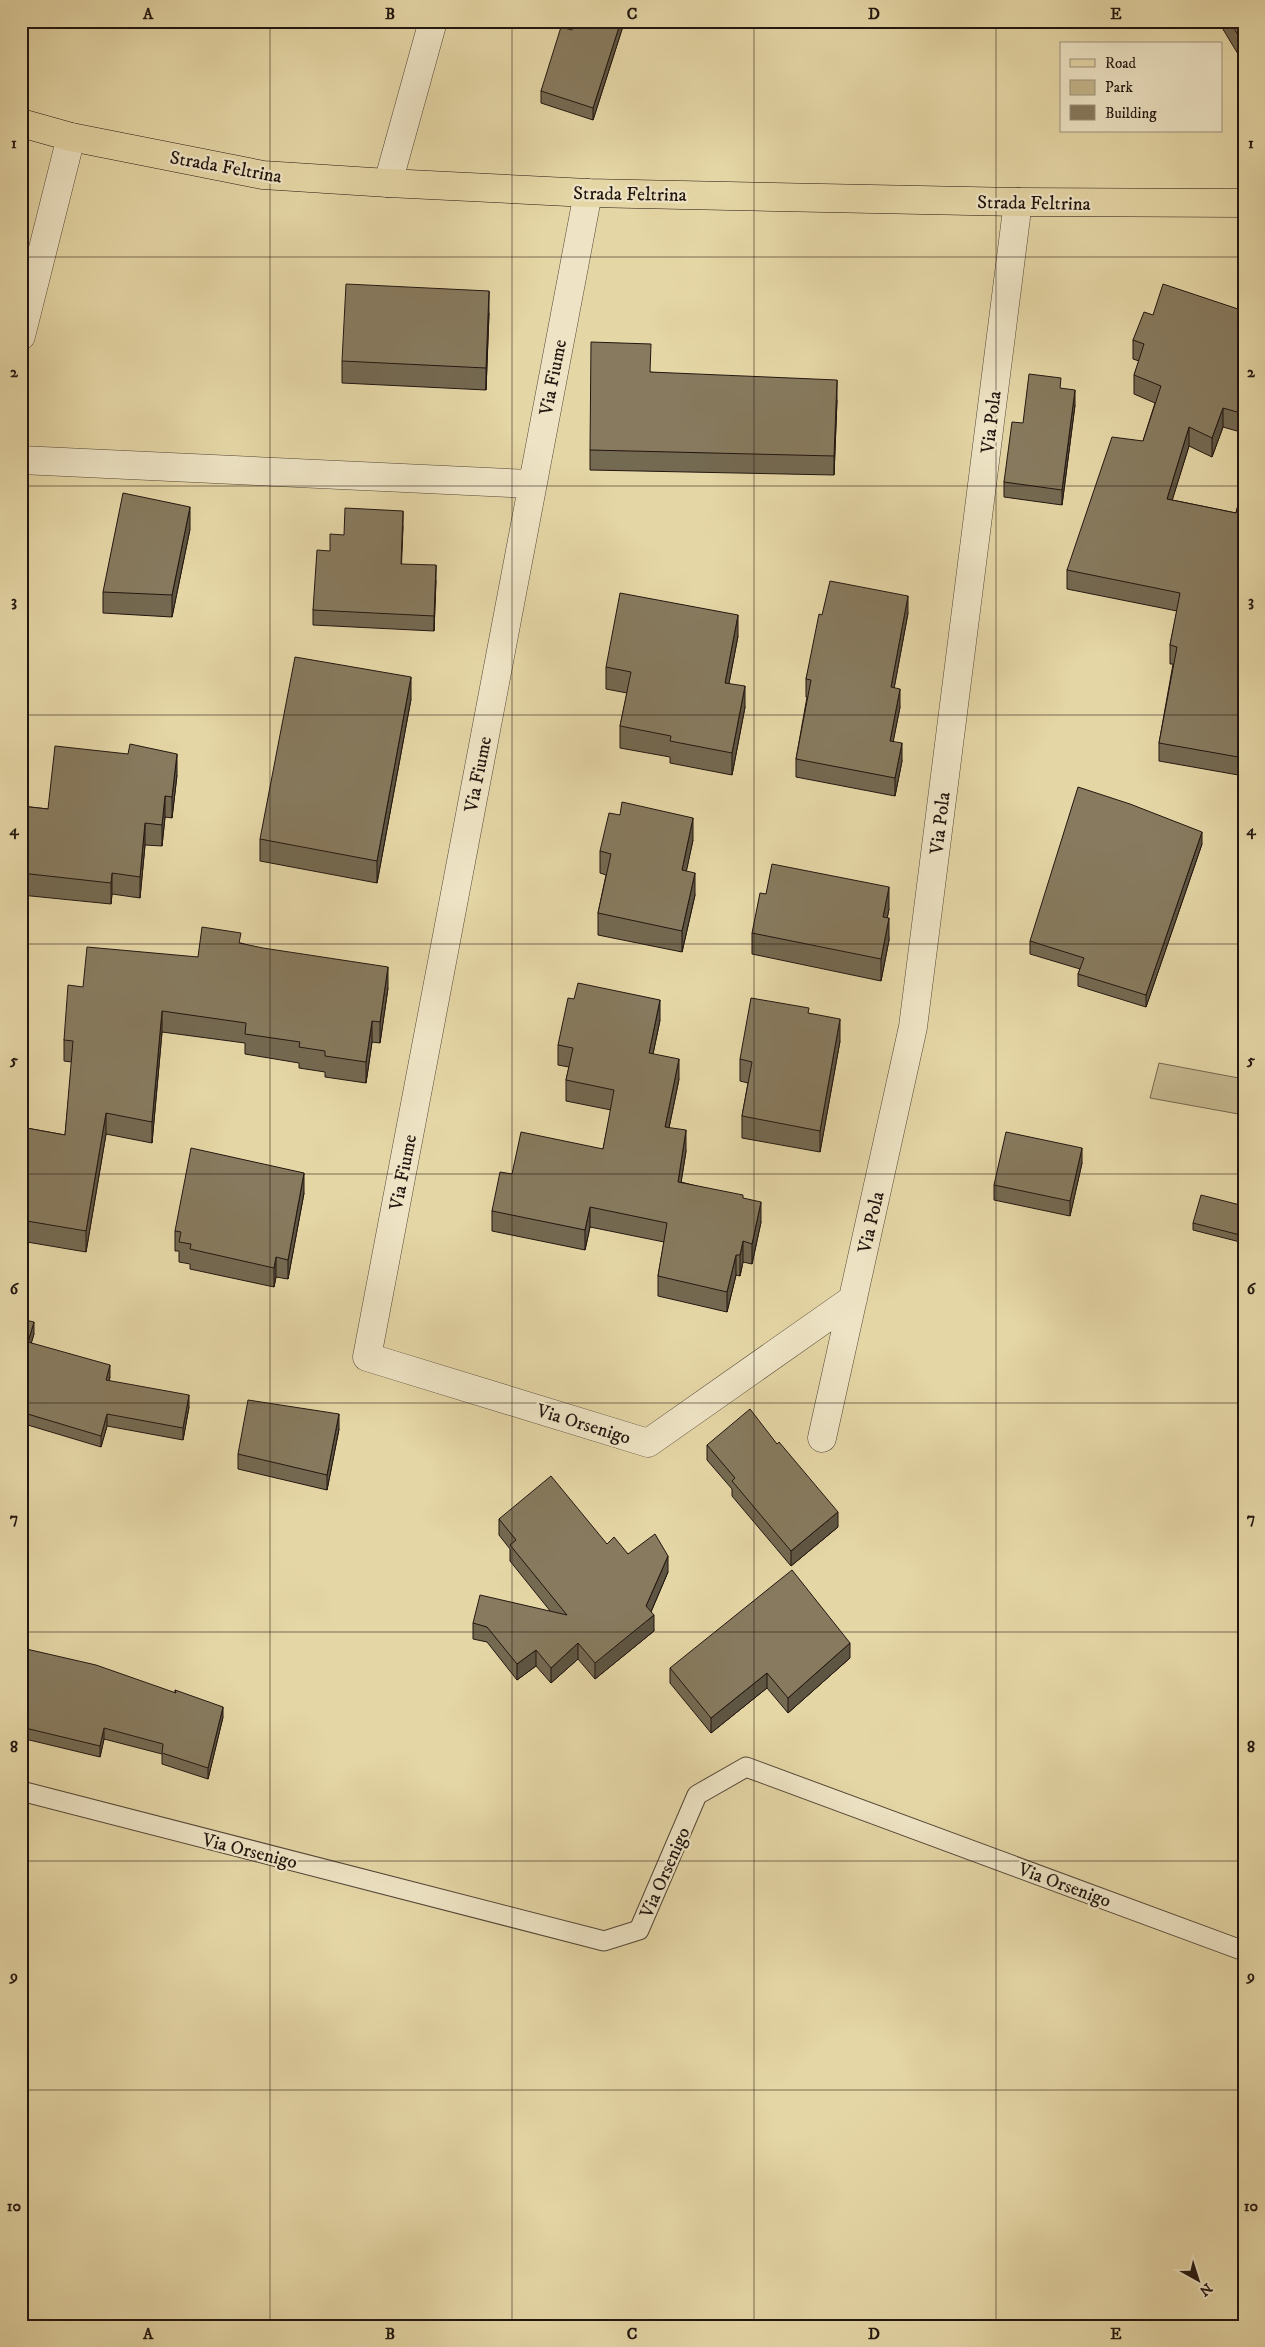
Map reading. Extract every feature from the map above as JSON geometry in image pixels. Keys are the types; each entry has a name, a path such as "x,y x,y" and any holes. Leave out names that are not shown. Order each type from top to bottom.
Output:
{"main road":[{"name":"Strada Feltrina","path":"21,123 71,137 262,175 388,184 588,193 1018,202 1244,203"}],"street":[{"path":"388,184 433,21"},
{"path":"21,336 71,137"},
{"name":"Via Fiume","path":"367,1356 531,484 588,193"},
{"name":"Via Pola","path":"822,1438 913,1027 1018,202"},
{"path":"21,460 531,484"},
{"name":"Via Orsenigo","path":"367,1356 648,1443 852,1299"}],"lane":[{"name":"Via Orsenigo","path":"21,1791 604,1941 639,1930 697,1795 746,1767 1244,1951"}],"green space":[{"path":"1159,1063 1244,1079 1244,1115 1150,1098"}],"building":[{"path":"575,21 621,21 593,108 541,91 561,27 572,30"},
{"path":"1230,21 1244,21 1244,31 1238,35"},
{"path":"346,284 489,291 486,368 342,361"},
{"path":"1163,284 1244,311 1244,414 1223,408 1212,438 1189,427 1167,499 1236,513 1244,483 1244,758 1159,743 1177,647 1170,645 1180,593 1067,570 1112,437 1143,441 1161,386 1134,375 1144,344 1133,340 1144,312 1153,315"},
{"path":"591,342 651,344 650,372 837,380 834,456 590,450"},
{"path":"1029,374 1061,378 1060,388 1075,390 1062,490 1004,482 1012,422 1023,423"},
{"path":"123,493 190,507 172,595 103,592"},
{"path":"345,508 403,511 401,564 436,565 434,616 313,610 317,550 330,551 330,534 344,535"},
{"path":"830,581 908,596 891,687 900,689 890,741 902,743 895,778 796,759 811,680 806,679 819,614 822,615"},
{"path":"620,593 738,615 725,683 745,686 732,753 670,741 671,736 620,726 631,672 606,667"},
{"path":"295,657 411,677 377,861 260,839"},
{"path":"130,744 177,754 172,797 165,796 162,825 145,823 140,877 112,873 111,883 21,873 21,806 48,809 55,746 128,754"},
{"path":"1078,787 1130,804 1202,832 1146,995 1078,974 1084,958 1030,941"},
{"path":"622,802 693,818 682,870 695,873 682,931 598,913 611,854 600,851 609,813 620,815"},
{"path":"772,864 889,887 883,917 889,918 881,959 752,933 760,893 766,894"},
{"path":"202,927 241,933 239,943 388,967 380,1022 372,1021 366,1062 325,1056 325,1051 299,1047 300,1042 245,1034 246,1023 162,1011 152,1122 106,1113 86,1231 21,1220 21,1127 65,1135 73,1041 64,1040 68,985 83,987 87,947 198,957"},
{"path":"578,983 660,1000 649,1053 679,1059 665,1127 686,1130 678,1182 743,1195 743,1198 761,1202 752,1244 743,1241 740,1255 736,1255 727,1292 658,1276 667,1223 590,1207 585,1230 492,1211 500,1172 512,1174 521,1132 603,1149 614,1090 566,1080 573,1048 558,1045 568,998 574,999"},
{"path":"751,998 809,1008 808,1013 840,1019 820,1131 742,1116 752,1062 740,1059"},
{"path":"1006,1132 1082,1148 1070,1201 994,1185"},
{"path":"191,1148 304,1173 288,1260 276,1257 274,1268 190,1249 191,1244 179,1242 181,1232 175,1231"},
{"path":"1201,1195 1244,1206 1244,1236 1193,1223"},
{"path":"21,1319 34,1322 28,1342 110,1365 106,1380 189,1395 183,1428 107,1414 101,1436 21,1412"},
{"path":"248,1400 339,1414 327,1475 238,1454"},
{"path":"750,1409 777,1444 779,1442 838,1512 791,1551 732,1481 735,1478 707,1445"},
{"path":"551,1476 607,1544 614,1537 628,1554 655,1534 668,1556 646,1606 654,1615 595,1663 578,1643 551,1668 536,1650 517,1664 487,1627 473,1623 480,1595 567,1615 510,1545 516,1540 499,1519"},
{"path":"792,1570 850,1643 788,1698 767,1673 711,1718 670,1668"},
{"path":"22,1648 96,1665 223,1707 208,1768 162,1753 163,1744 104,1728 100,1746 21,1727"}]}
